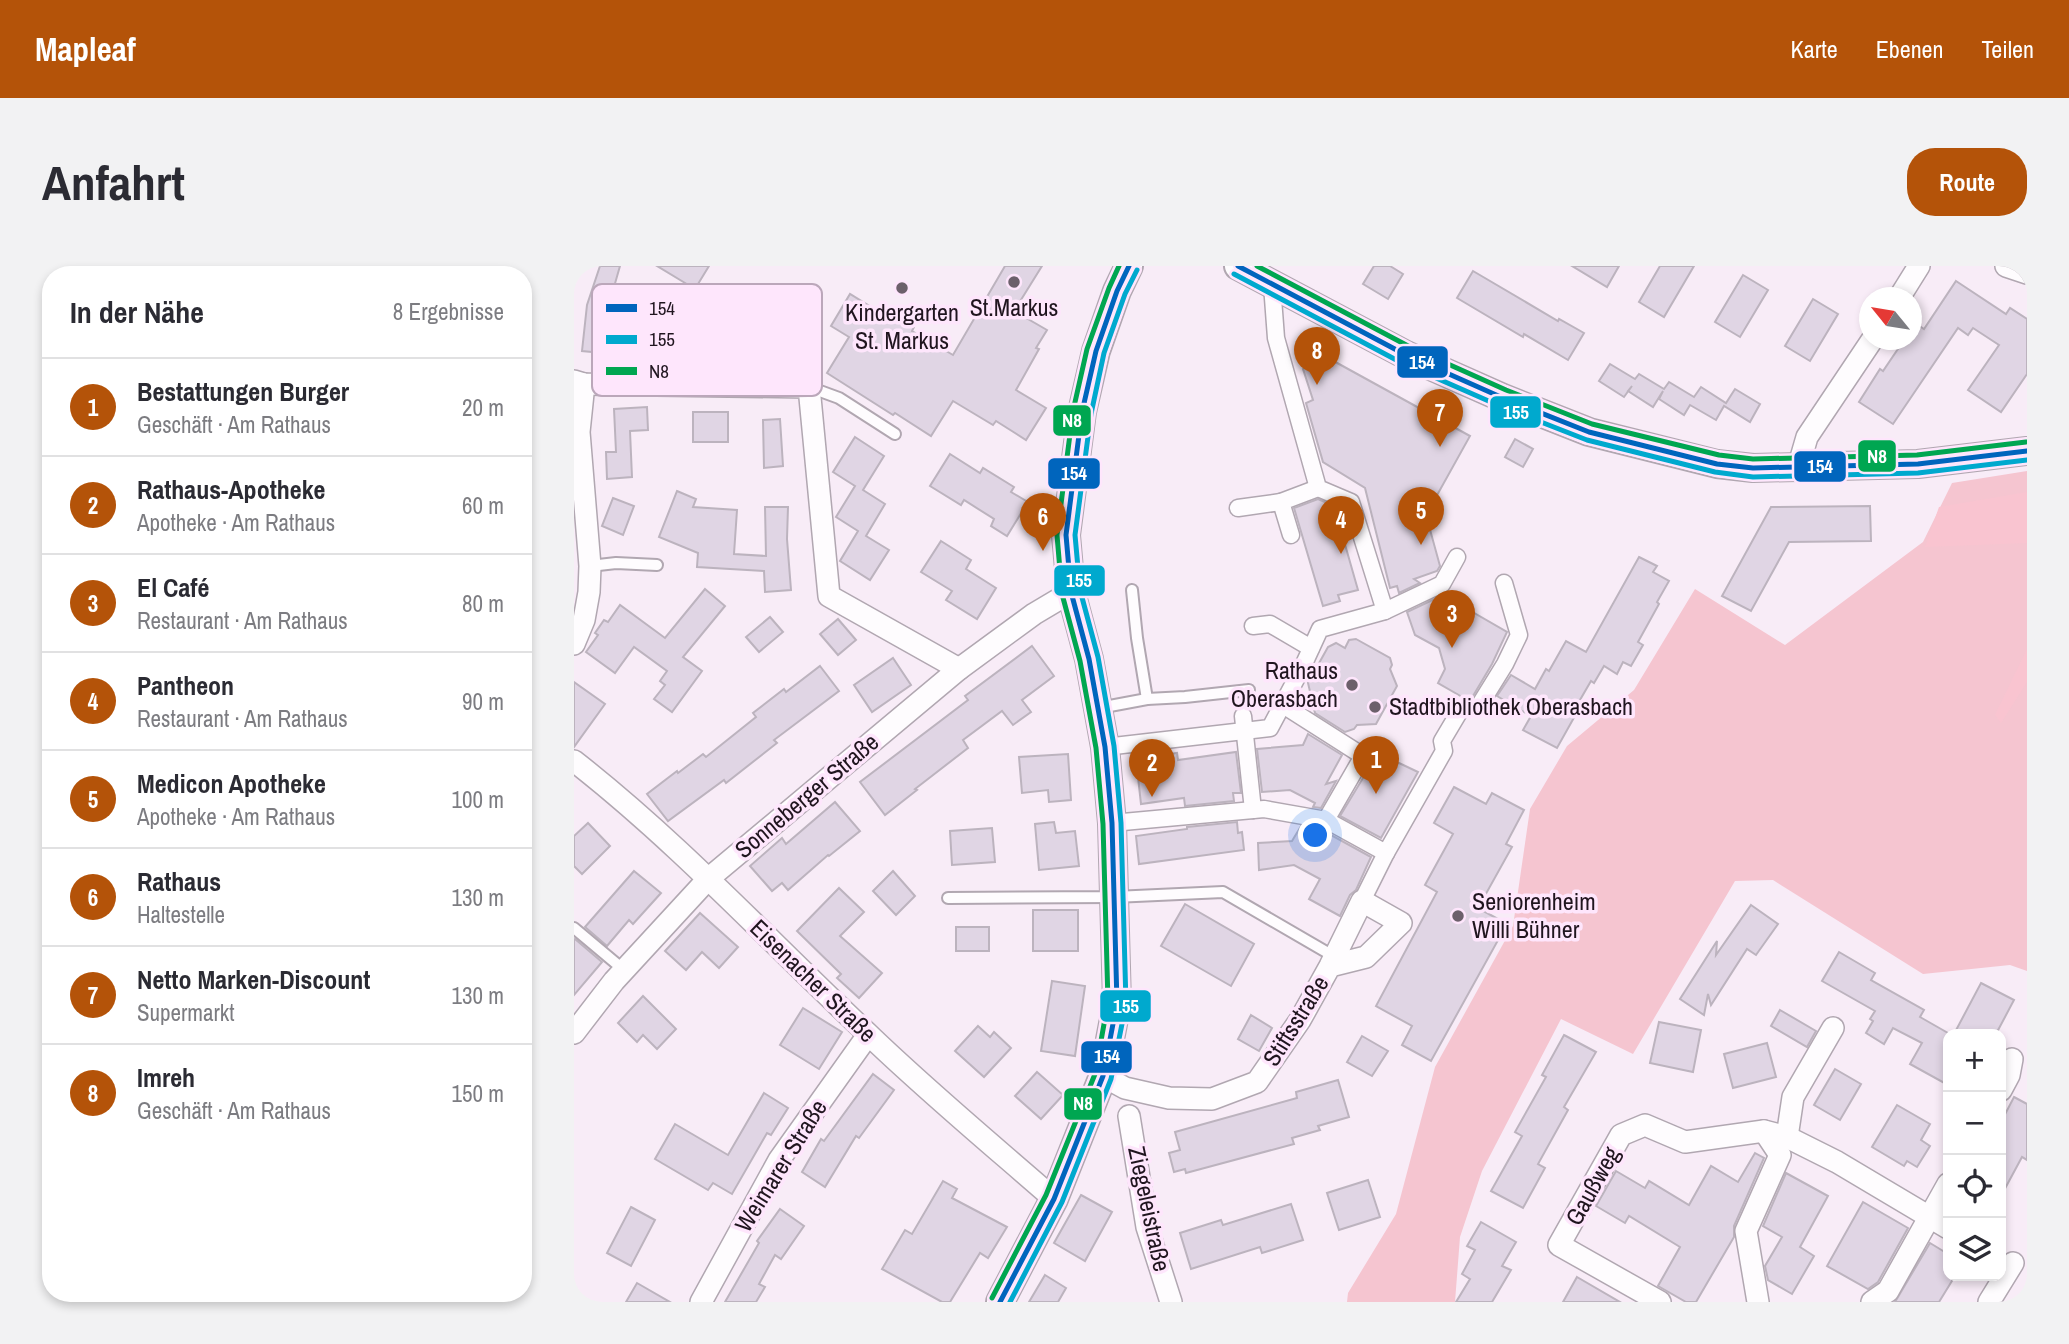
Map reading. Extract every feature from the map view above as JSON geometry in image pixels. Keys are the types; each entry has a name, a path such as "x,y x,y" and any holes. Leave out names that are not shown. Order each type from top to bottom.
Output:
{"street":[{"path":"1000,1302 1054,1199 1103,1076 1117,1003 1112,823 1105,747 1089,659 1071,592 1066,535 1082,412 1096,351 1117,291 1129,266"},
{"path":"1238,266 1406,355 1503,398 1589,432 1717,464 1753,468 1917,464 2027,451"},
{"path":"1906,287 1919,266"},
{"path":"2006,266 2027,273"},
{"path":"1272,285 1276,338 1318,488"},
{"path":"1798,468 1807,437 1865,350"},
{"path":"574,644 584,620 590,566 579,432 579,383"},
{"path":"810,396 829,596 959,669"},
{"path":"1238,508 1281,502 1318,488 1351,502 1385,611"},
{"path":"1281,502 1292,535"},
{"path":"1105,747 1244,723 1270,727 1320,629 1385,611 1442,584 1457,557"},
{"path":"1362,901 1444,751 1442,741 1461,709 1479,706 1519,635 1504,583"},
{"name":"Sonneberger Straße","path":"574,1034 624,970 708,879 959,669 1034,614 1071,592"},
{"path":"1253,626 1270,624 1311,648"},
{"path":"1283,705 1363,756 1326,820"},
{"path":"1244,723 1253,810"},
{"name":"Eisenacher Straße","path":"574,761 612,791 708,879 868,1035 1054,1199"},
{"path":"1112,823 1264,808 1326,820 1386,853"},
{"name":"Stiftsstraße","path":"1103,1076 1125,1088 1169,1098 1212,1099 1257,1082 1300,1020 1362,901 1401,923 1366,957 1333,961"},
{"path":"1787,1137 1793,1097 1833,1028"},
{"name":"Weimarer Straße","path":"701,1302 779,1160 868,1035"},
{"path":"2006,1081 2012,1059"},
{"name":"Ziegeleistraße","path":"1129,1116 1147,1227 1171,1302"},
{"name":"Gaußweg","path":"1660,1302 1559,1245 1621,1135 1644,1125 1685,1142 1764,1131"},
{"path":"1764,1131 1787,1137 1837,1162 1943,1225"},
{"path":"1758,1302 1746,1231 1780,1155 1764,1131"},
{"path":"1872,1302 1888,1291 1943,1193"},
{"path":"1989,1302 2014,1264"}],"lane":[{"path":"822,392 839,398 895,434"},
{"path":"590,566 616,563 657,565"},
{"path":"1132,590 1147,699"},
{"path":"1099,708 1147,699 1249,690"},
{"path":"948,898 1114,897 1223,892 1333,961"},
{"path":"574,928 624,970"}],"shaded area":[{"path":"2027,471 2027,971 2010,965 1923,974 1773,880 1735,881 1633,1054 1561,1019 1482,1171 1460,1237 1455,1302 1347,1302 1348,1293 1396,1214 1435,1067 1513,926 1530,809 1567,746 1634,690 1695,589 1785,645 1923,542 1952,483"},
{"path":"2027,492 2027,543 1925,547 1939,507"},
{"path":"2027,649 2027,682 2001,723 1995,715"}],"building":[{"path":"600,266 620,266 615,284 594,284"},
{"path":"657,266 709,266 698,284 687,284"},
{"path":"1005,266 1042,266 1014,311 1047,330 1016,390 1046,408 1026,440 996,421 993,425 953,401 931,436 827,373 849,337 831,326 850,294 881,313 884,308 914,327 912,331 953,355"},
{"path":"1374,266 1390,266 1403,274 1388,299 1363,284"},
{"path":"1572,266 1619,266 1607,287"},
{"path":"1660,266 1694,266 1664,317 1639,302"},
{"path":"1473,271 1558,321 1559,319 1584,333 1568,360 1457,298"},
{"path":"1743,275 1768,290 1740,337 1715,322"},
{"path":"1956,281 2006,314 2010,308 2027,319 2027,374 2001,412 1968,390 1999,345 1973,328 1968,335 1958,328 1893,424 1859,402 1880,369 1883,371 1897,350 1922,350 1922,328 1924,329"},
{"path":"592,290 592,352 582,351 587,305"},
{"path":"1813,299 1838,314 1810,361 1785,346"},
{"path":"1319,353 1470,436 1426,515 1440,566 1437,571 1414,579 1420,583 1399,593 1397,586 1390,588 1365,488 1323,462 1306,403 1313,400 1303,369"},
{"path":"1610,364 1635,379 1639,374 1664,389 1669,382 1694,397 1701,387 1726,403 1735,389 1760,404 1750,422 1724,406 1716,420 1690,405 1684,415 1659,399 1663,391 1653,407 1628,391 1624,397 1599,381"},
{"path":"647,407 648,430 630,431 632,477 607,479 606,452 616,452 614,409"},
{"path":"693,412 728,412 728,442 693,442"},
{"path":"780,419 783,466 764,468 763,420"},
{"path":"855,437 884,456 863,490 885,504 866,536 889,550 870,580 840,561 858,531 836,517 855,486 833,472"},
{"path":"1515,439 1533,449 1523,467 1505,457"},
{"path":"950,454 980,473 983,468 1014,487 1011,492 1028,502 1007,536 991,526 994,519 964,500 961,505 930,486"},
{"path":"677,491 696,499 693,507 737,510 734,554 766,556 765,507 788,507 787,539 791,590 765,592 764,571 697,567 698,553 659,537"},
{"path":"613,498 634,506 623,535 602,526"},
{"path":"1318,499 1334,506 1358,590 1338,595 1340,601 1323,606 1294,508"},
{"path":"1870,506 1871,541 1789,542 1751,611 1722,596 1771,507"},
{"path":"941,541 971,560 966,569 996,588 977,619 946,600 952,591 921,572"},
{"path":"1639,557 1657,566 1653,572 1669,581 1638,642 1643,645 1631,666 1623,662 1617,674 1604,666 1594,683 1591,681 1573,712 1576,714 1557,748 1523,730 1531,716 1497,696 1511,675 1535,689 1566,641 1586,652"},
{"path":"705,589 725,606 683,657 702,671 672,712 654,699 665,685 660,681 667,671 634,647 615,673 586,652 598,635 595,633 604,620 608,622 620,605 665,638"},
{"path":"1443,595 1507,632 1473,696 1464,698 1438,683 1445,669 1439,648 1415,635 1407,612"},
{"path":"770,617 783,632 759,652 746,637"},
{"path":"838,619 856,640 838,655 820,634"},
{"name":"Rathaus Oberasbach","path":"1356,639 1390,658 1390,669 1397,686 1376,724 1357,725 1345,732 1315,713 1308,683 1328,647 1336,643 1345,648 1349,640"},
{"path":"1032,646 1054,676 1022,700 1031,712 1013,725 1002,711 963,740 968,748 885,815 860,782 968,700 965,696"},
{"path":"893,658 911,685 872,712 854,685"},
{"path":"820,666 839,691 774,740 777,743 726,783 724,780 668,821 647,794 703,754 706,757 756,717 753,713"},
{"path":"574,682 605,704 574,747"},
{"path":"1308,734 1342,755 1326,784 1336,781 1321,808 1313,807 1315,803 1290,790 1262,792 1257,749 1303,745"},
{"path":"1236,752 1241,793 1233,793 1234,801 1185,806 1184,798 1141,804 1136,759 1177,753 1178,760"},
{"path":"1068,754 1071,800 1049,802 1048,790 1022,793 1019,757"},
{"path":"1399,763 1418,772 1381,838 1340,816 1366,773"},
{"name":"Seniorenheim Willi Bühner","path":"1454,787 1486,804 1492,793 1524,810 1506,844 1512,847 1478,908 1507,924 1431,1061 1402,1045 1412,1026 1376,1006 1437,892 1425,885 1453,834 1434,823"},
{"path":"835,802 860,831 788,890 782,883 772,891 750,866 782,838 786,844"},
{"path":"1054,822 1056,833 1075,831 1079,866 1039,870 1035,824"},
{"path":"1237,822 1238,833 1242,832 1244,850 1139,864 1136,836"},
{"path":"588,823 610,846 582,874 574,866 574,836"},
{"path":"1301,826 1322,830 1371,857 1340,916 1309,899 1320,879 1294,865 1259,870 1258,843 1292,841"},
{"path":"992,828 995,862 952,865 950,831"},
{"path":"634,871 661,893 633,924 629,920 607,946 585,927"},
{"path":"893,871 915,896 896,915 873,891"},
{"path":"839,888 864,912 840,936 882,973 859,998 837,978 841,974 797,931"},
{"path":"1185,904 1254,944 1231,986 1161,946"},
{"path":"1751,905 1778,924 1756,955 1747,949 1711,1005 1708,994 1704,1015 1680,999 1717,941 1716,955"},
{"path":"1033,910 1078,910 1078,951 1033,951"},
{"path":"700,913 738,947 719,968 702,952 686,970 665,951"},
{"path":"956,927 989,927 989,951 956,951"},
{"path":"574,940 602,962 574,995"},
{"path":"1839,952 1875,973 1871,980 1924,1010 1920,1017 1943,1030 1943,1082 1910,1064 1922,1043 1893,1028 1884,1044 1866,1033 1875,1011 1822,981"},
{"path":"1052,981 1085,986 1075,1056 1041,1051"},
{"path":"1981,983 2014,1000 1999,1029 1957,1029"},
{"path":"643,996 676,1029 657,1049 643,1035 637,1042 618,1023"},
{"path":"803,1008 842,1032 819,1069 780,1045"},
{"path":"1780,1010 1816,1031 1807,1047 1771,1026"},
{"path":"1251,1015 1272,1028 1259,1051 1238,1039"},
{"path":"1659,1022 1701,1030 1693,1072 1650,1063"},
{"path":"978,1026 990,1037 994,1032 1011,1048 984,1077 955,1051"},
{"path":"1564,1035 1596,1052 1564,1107 1568,1110 1538,1164 1545,1168 1523,1208 1491,1191 1522,1136 1515,1132 1546,1077 1542,1075"},
{"path":"1362,1036 1388,1051 1372,1076 1347,1062"},
{"path":"1767,1043 1776,1077 1733,1088 1724,1054"},
{"path":"1835,1069 1861,1084 1840,1120 1814,1105"},
{"path":"1037,1072 1063,1095 1041,1119 1015,1096"},
{"path":"873,1074 894,1090 859,1138 856,1136 825,1187 802,1172 821,1139 824,1141"},
{"path":"1338,1080 1349,1117 1318,1126 1320,1130 1292,1138 1294,1144 1186,1173 1185,1169 1174,1172 1169,1153 1180,1150 1175,1132 1297,1098 1296,1092"},
{"path":"764,1093 788,1108 771,1135 767,1133 732,1194 713,1183 708,1190 655,1159 675,1124 728,1155"},
{"path":"2014,1097 2027,1104 2027,1160 2022,1157 2006,1187 2006,1155 2006,1112"},
{"path":"1897,1105 1930,1124 1921,1140 1930,1146 1917,1167 1907,1161 1904,1166 1872,1147"},
{"path":"1755,1153 1764,1158 1734,1226 1734,1237 1696,1302 1686,1302 1658,1286 1680,1247 1629,1216 1625,1223 1596,1206 1616,1171 1645,1188 1649,1181 1689,1205 1711,1166 1738,1182"},
{"path":"1786,1173 1828,1196 1800,1247 1814,1256 1792,1294 1768,1280 1765,1266 1782,1237 1763,1226"},
{"path":"1368,1180 1380,1217 1339,1230 1327,1193"},
{"path":"943,1181 957,1189 952,1198 1007,1227 988,1258 980,1253 950,1302 942,1302 882,1269 905,1230 912,1234"},
{"path":"1081,1195 1112,1212 1085,1261 1054,1243"},
{"path":"1863,1202 1908,1228 1878,1282 1868,1289 1827,1266"},
{"path":"1291,1204 1303,1240 1262,1253 1260,1247 1191,1269 1180,1233 1221,1220 1223,1225"},
{"path":"631,1207 655,1220 631,1266 607,1253"},
{"path":"780,1209 804,1226 781,1259 775,1255 759,1284 765,1287 756,1302 725,1302 759,1243 757,1241"},
{"path":"1481,1222 1516,1242 1502,1266 1511,1270 1492,1302 1456,1302 1470,1279 1462,1274 1475,1250 1467,1246"},
{"path":"1930,1243 1943,1251 1943,1281 1952,1281 1939,1302 1895,1302"},
{"path":"1045,1275 1066,1288 1058,1302 1029,1302"},
{"path":"1577,1277 1620,1302 1563,1302"},
{"path":"637,1283 670,1302 626,1302"}],"transit line":[{"name":"N8","path":"992,1298 1046,1195 1095,1074 1108,1002 1103,824 1096,748 1080,661 1062,594 1057,535 1073,411 1087,349 1119,266"},
{"name":"154","path":"1000,1302 1054,1199 1103,1076 1117,1003 1112,823 1105,747 1089,659 1071,592 1066,535 1082,412 1096,351 1117,291 1129,266"},
{"name":"154","path":"1238,266 1406,355 1503,398 1589,432 1717,464 1753,468 1918,464 2027,451"},
{"name":"N8","path":"1257,266 1410,347 1506,390 1592,424 1719,455 1753,459 1917,455 2026,442"},
{"name":"155","path":"1010,1302 1062,1202 1111,1079 1126,1004 1121,823 1114,746 1098,657 1080,590 1075,535 1091,414 1104,353 1125,294 1137,270"},
{"name":"155","path":"1234,274 1402,363 1500,406 1587,440 1715,472 1753,477 1918,473 2027,460"}],"place":[{"name":"St.Markus","path":"1014,282"},
{"name":"Kindergarten St. Markus","path":"902,288"},
{"name":"Imreh","path":"1317,385"},
{"name":"Netto Marken-Discount","path":"1440,447"},
{"name":"Medicon Apotheke","path":"1421,545"},
{"name":"Rathaus","path":"1043,551"},
{"name":"Pantheon","path":"1341,554"},
{"name":"El Café","path":"1452,648"},
{"name":"Rathaus Oberasbach","path":"1352,685"},
{"name":"Stadtbibliothek Oberasbach","path":"1375,707"},
{"name":"Bestattungen Burger","path":"1376,794"},
{"name":"Rathaus-Apotheke","path":"1152,797"},
{"name":"Seniorenheim Willi Bühner","path":"1458,916"}]}
